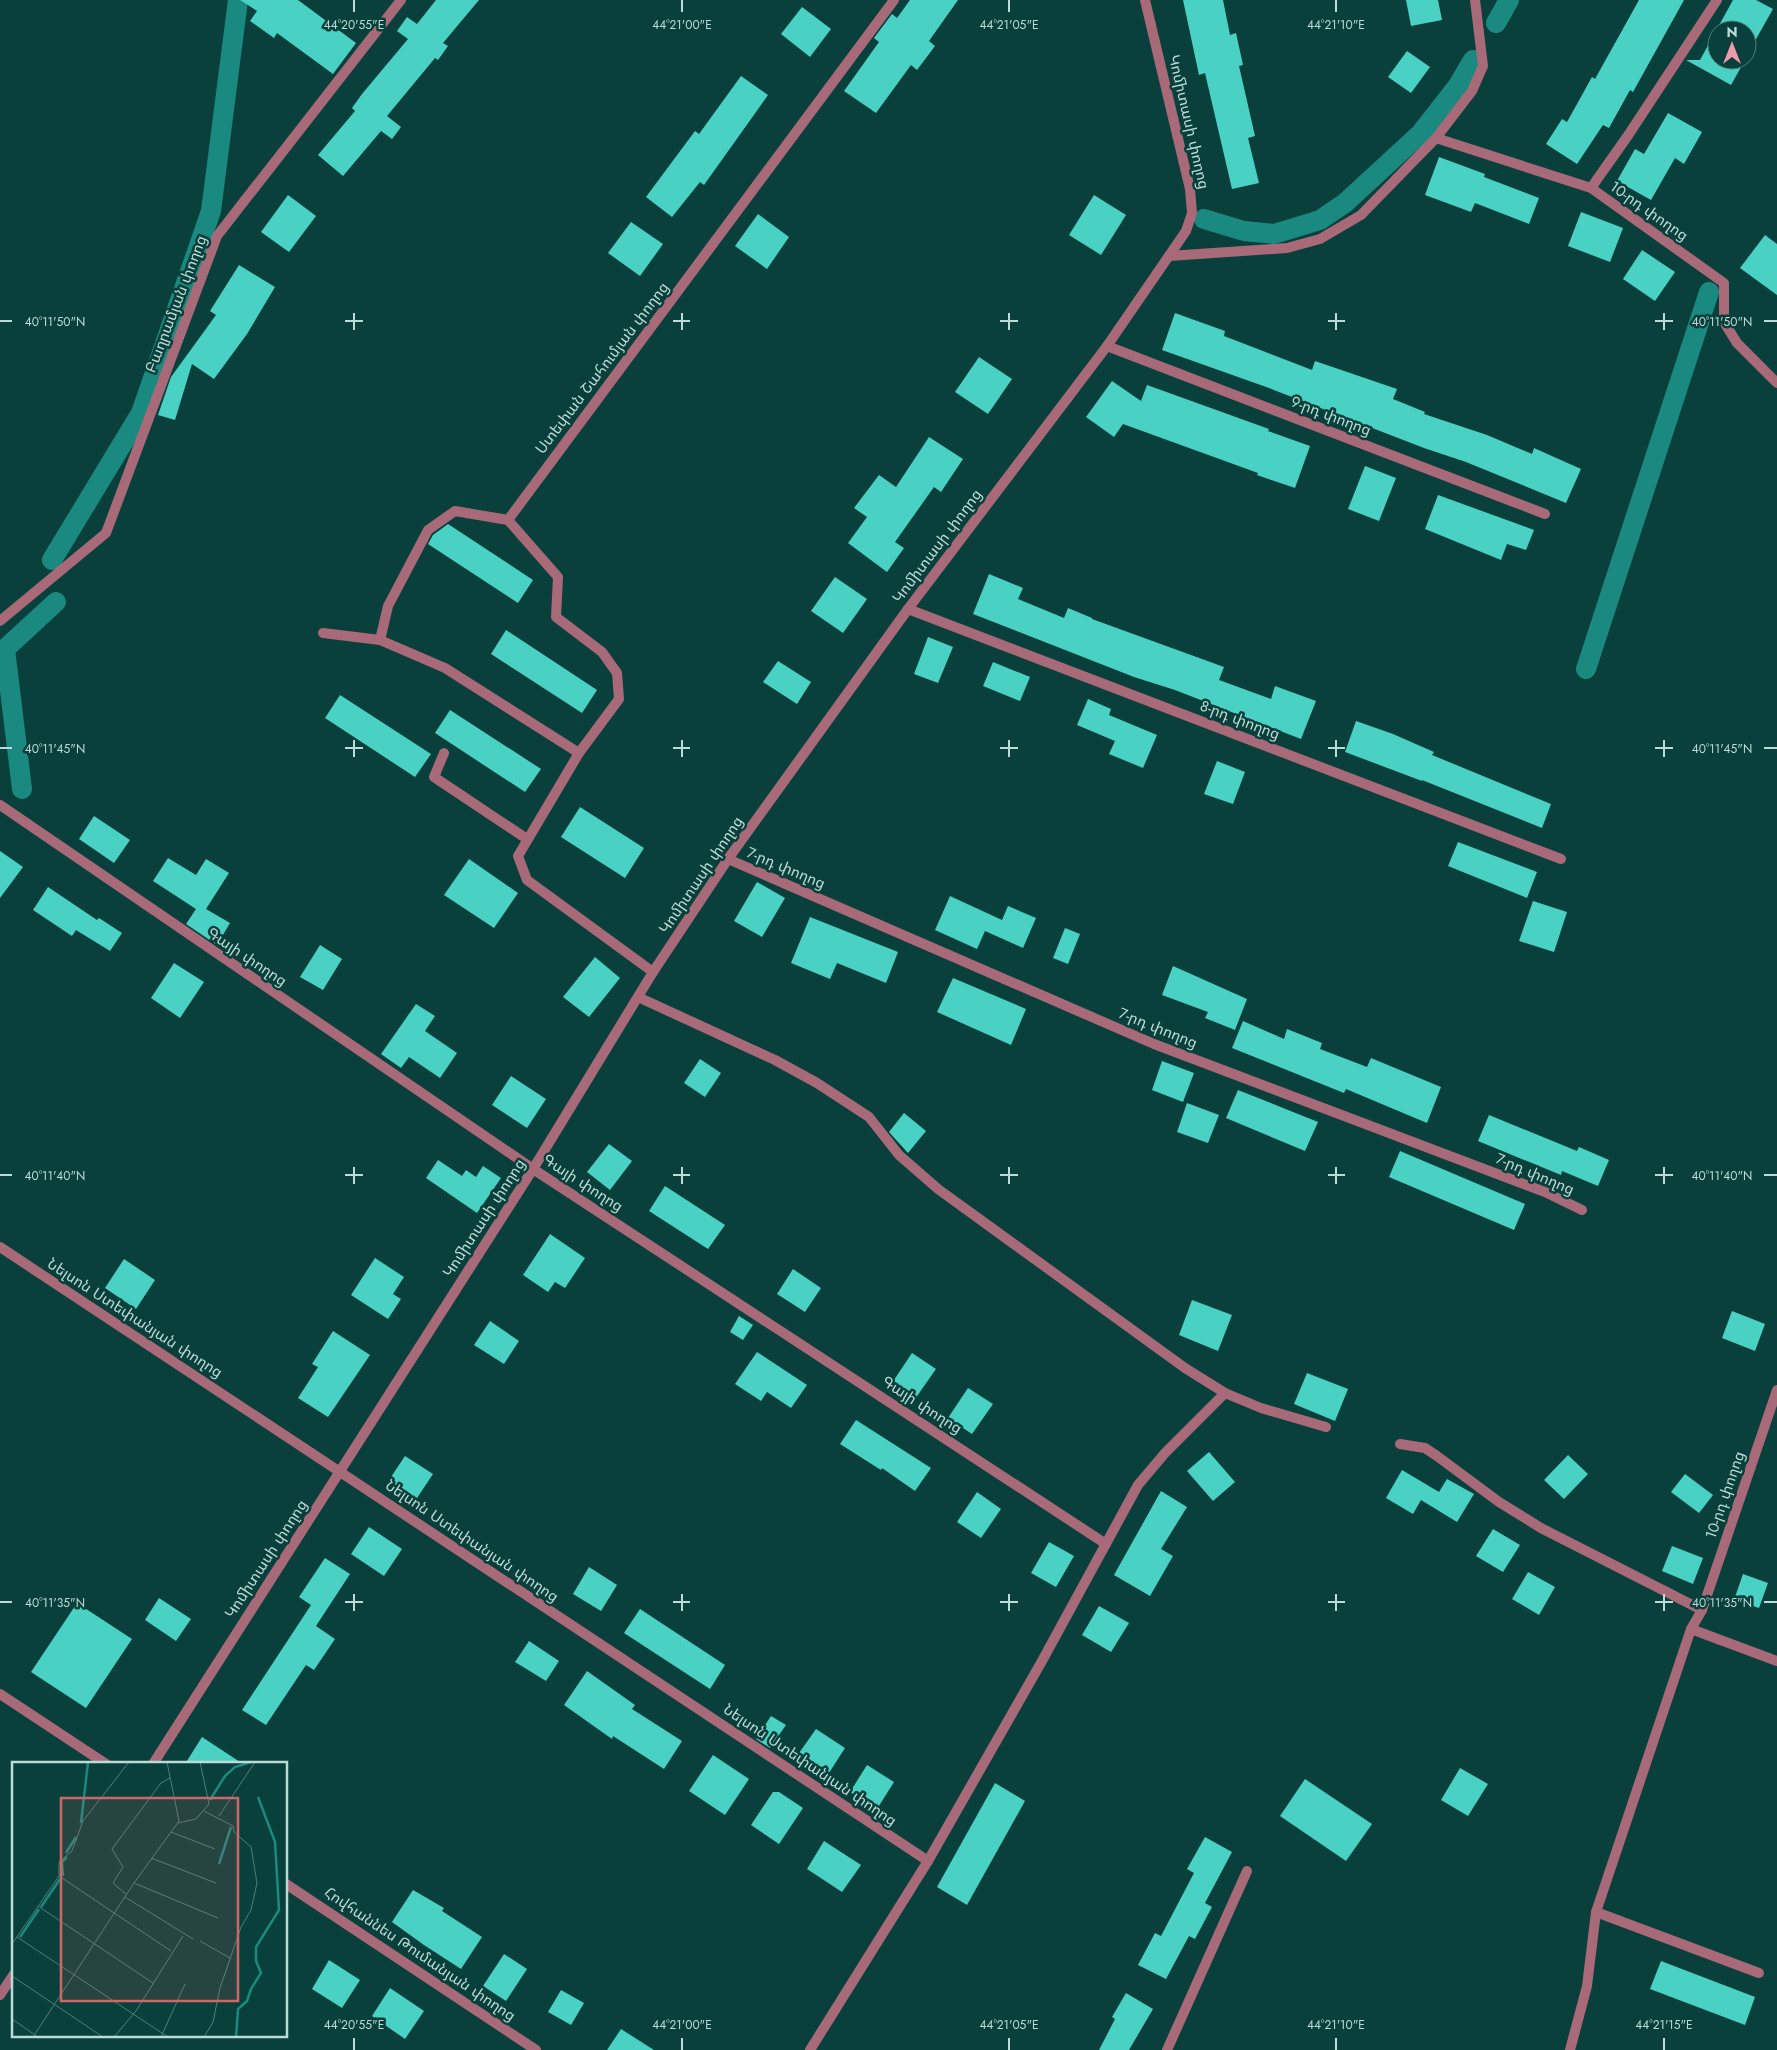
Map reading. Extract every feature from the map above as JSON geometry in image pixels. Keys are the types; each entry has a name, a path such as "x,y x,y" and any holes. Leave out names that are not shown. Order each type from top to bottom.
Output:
{"street":[{"name":"Բաղրամյան փողոց","path":"0,621 106,533 217,236 401,0"},
{"name":"Ստեփան Շահումյան փողոց","path":"508,520 894,0"},
{"name":"Կոմիտասի փողոց","path":"154,1762 533,1169 653,972 728,860 908,609 1107,346 1186,231 1192,213 1190,189 1145,0"},
{"path":"1169,256 1288,248 1320,239 1362,215 1436,138 1472,91 1483,66 1475,0"},
{"path":"1591,188 1629,134 1717,0"},
{"name":"10-րդ փողոց","path":"1436,138 1591,188 1724,282 1724,322 1737,343 1777,383"},
{"name":"9-րդ փողոց","path":"1107,346 1545,514"},
{"path":"380,640 388,606 428,530 455,511 508,520 558,577 556,617 602,652 617,673 619,699 579,753 518,856 526,880 653,972"},
{"name":"8-րդ փողոց","path":"908,609 1561,858"},
{"path":"323,633 380,640 445,668 579,753"},
{"path":"444,753 434,777 527,839"},
{"name":"Գայի փողոց","path":"0,805 533,1169 1106,1544"},
{"name":"7-րդ փողոց","path":"728,860 1154,1044 1545,1192 1582,1210"},
{"path":"638,997 776,1060 817,1083 868,1117 899,1155 938,1189 1185,1368 1225,1393 1261,1408 1326,1427"},
{"name":"Նելսոն Ստեփանյան փողոց","path":"0,1247 928,1861"},
{"name":"10-րդ փողոց","path":"1570,2050 1587,1986 1596,1912 1691,1630 1702,1610 1777,1390"},
{"path":"810,2050 928,1861 1042,1661 1138,1485 1165,1453 1225,1393"},
{"path":"1400,1444 1425,1448 1499,1502 1541,1528 1702,1610"},
{"path":"1691,1630 1777,1661"},
{"path":"0,1694 103,1762"},
{"path":"1167,2050 1247,1871"},
{"name":"Հովհաննես Թումանյան փողոց","path":"288,1885 536,2050"},
{"path":"1596,1912 1759,1973"},
{"path":"0,1995 12,1977"}],"building":[{"path":"240,0 298,0 356,43 333,74 277,33 274,38 250,21 257,11"},
{"path":"436,0 479,0 443,43 448,46 438,60 435,58 387,116 401,127 392,139 381,131 343,176 318,155 355,111 352,108 362,94 408,39 397,31 407,17 417,24"},
{"path":"910,0 958,0 929,41 935,46 917,70 911,65 876,113 844,91 879,42 874,38 892,14 897,18"},
{"path":"1183,0 1223,0 1230,35 1236,33 1243,65 1239,66 1255,136 1248,138 1259,183 1232,189 1205,73 1199,75"},
{"path":"1406,0 1438,0 1442,20 1411,26"},
{"path":"1639,0 1684,0 1633,92 1630,90 1609,128 1603,125 1577,164 1546,144 1562,119 1567,122 1592,77 1595,79"},
{"path":"1733,0 1756,0 1773,9 1757,37 1757,20 1722,20"},
{"path":"802,7 831,29 810,57 781,34"},
{"path":"1707,47 1707,70 1739,70 1731,85 1686,60 1700,60"},
{"path":"1407,51 1430,67 1411,93 1388,77"},
{"path":"741,76 768,95 704,185 700,182 672,217 646,197 695,131 699,134"},
{"path":"1668,113 1702,132 1684,164 1675,158 1651,200 1617,181 1635,149 1644,154"},
{"path":"1439,157 1485,174 1484,177 1539,198 1529,224 1475,203 1471,212 1425,195"},
{"path":"288,195 316,216 289,252 261,232"},
{"path":"1094,195 1126,215 1101,255 1069,235"},
{"path":"1581,212 1623,228 1610,262 1568,246"},
{"path":"758,214 789,237 767,269 735,246"},
{"path":"631,222 663,244 640,276 608,253"},
{"path":"1765,235 1777,244 1777,295 1740,268"},
{"path":"1642,250 1675,272 1655,301 1623,279"},
{"path":"239,265 275,287 247,334 214,379 192,364 175,420 158,415 171,377 216,315 210,311"},
{"path":"1175,313 1225,331 1224,336 1312,370 1315,361 1397,389 1393,399 1425,412 1424,414 1487,435 1532,454 1534,448 1581,469 1566,503 1466,462 1162,350"},
{"path":"979,357 1012,379 988,414 955,392"},
{"path":"1112,381 1141,401 1147,385 1269,429 1268,431 1310,446 1295,488 1123,424 1114,437 1086,417"},
{"path":"929,437 963,459 941,492 934,487 895,542 904,548 887,572 848,543 867,517 854,508 879,475 896,487"},
{"path":"1365,466 1396,478 1379,521 1348,509"},
{"path":"1438,495 1534,530 1526,550 1507,544 1501,560 1425,529"},
{"path":"448,524 533,580 518,603 428,544 433,535"},
{"path":"989,574 1023,588 1018,599 1064,618 1068,608 1092,619 1224,667 1219,680 1271,699 1275,686 1316,701 1301,739 1175,690 1134,677 973,614"},
{"path":"835,577 867,599 843,633 811,611"},
{"path":"506,630 597,690 582,713 491,654"},
{"path":"928,637 953,647 938,683 914,674"},
{"path":"778,661 811,682 797,704 763,682"},
{"path":"993,662 1030,677 1020,701 983,686"},
{"path":"340,695 431,754 415,777 325,718"},
{"path":"1088,699 1111,709 1109,715 1157,735 1143,768 1109,754 1115,741 1077,725"},
{"path":"450,710 541,769 525,792 435,733"},
{"path":"1356,721 1393,734 1434,752 1432,755 1551,804 1542,828 1422,780 1345,752"},
{"path":"1217,761 1245,772 1233,804 1204,794"},
{"path":"580,807 644,848 625,878 561,837"},
{"path":"94,816 130,840 114,863 79,839"},
{"path":"1458,842 1537,872 1527,898 1448,866"},
{"path":"0,851 23,867 0,898"},
{"path":"168,858 196,875 206,859 229,873 206,909 230,923 217,945 186,924 196,909 153,881"},
{"path":"469,859 518,893 494,928 444,895"},
{"path":"757,882 785,898 762,937 734,921"},
{"path":"48,887 97,920 99,918 122,933 110,951 76,930 72,936 33,910"},
{"path":"950,896 1002,920 1008,906 1036,918 1023,948 985,931 977,949 935,930"},
{"path":"1533,901 1567,912 1554,952 1519,941"},
{"path":"810,917 898,952 886,983 837,963 830,979 791,963"},
{"path":"1065,928 1080,934 1068,964 1053,958"},
{"path":"320,945 342,959 323,990 300,977"},
{"path":"595,957 620,978 589,1017 563,997"},
{"path":"174,963 204,982 180,1018 151,998"},
{"path":"1173,966 1247,999 1235,1030 1205,1018 1208,1012 1162,995"},
{"path":"953,978 1026,1009 1011,1045 937,1012"},
{"path":"416,1004 435,1016 425,1031 457,1053 440,1078 409,1057 401,1068 381,1054"},
{"path":"1243,1021 1284,1039 1287,1029 1322,1043 1320,1049 1367,1067 1371,1058 1441,1087 1427,1123 1346,1089 1344,1093 1232,1048"},
{"path":"700,1059 721,1073 705,1097 684,1083"},
{"path":"1162,1061 1194,1073 1183,1102 1152,1090"},
{"path":"511,1076 546,1099 527,1128 492,1105"},
{"path":"1238,1090 1318,1122 1305,1151 1226,1118"},
{"path":"1187,1103 1219,1115 1208,1143 1177,1132"},
{"path":"904,1113 926,1131 908,1153 889,1132"},
{"path":"1489,1115 1577,1151 1579,1147 1609,1160 1598,1186 1562,1171 1561,1175 1478,1141"},
{"path":"609,1144 632,1161 610,1190 587,1172"},
{"path":"1400,1151 1525,1204 1514,1230 1389,1177"},
{"path":"438,1160 462,1176 466,1170 476,1177 483,1166 501,1178 477,1213 426,1178"},
{"path":"665,1186 725,1225 708,1249 649,1211"},
{"path":"550,1234 585,1258 565,1288 555,1282 548,1292 523,1275"},
{"path":"375,1258 404,1277 393,1294 401,1299 388,1319 351,1295"},
{"path":"124,1259 155,1280 136,1309 105,1288"},
{"path":"793,1269 821,1288 805,1312 777,1294"},
{"path":"1192,1300 1232,1315 1218,1351 1179,1335"},
{"path":"1732,1311 1765,1324 1755,1351 1722,1338"},
{"path":"739,1316 753,1325 743,1340 730,1332"},
{"path":"490,1321 519,1341 504,1364 474,1345"},
{"path":"333,1331 370,1355 328,1417 298,1398 318,1367 312,1364"},
{"path":"757,1352 807,1385 791,1408 767,1392 761,1401 735,1384"},
{"path":"912,1353 936,1369 915,1399 892,1383"},
{"path":"1307,1373 1348,1389 1335,1421 1294,1404"},
{"path":"968,1388 993,1404 972,1434 948,1418"},
{"path":"856,1420 931,1468 915,1491 882,1468 881,1470 840,1444"},
{"path":"1209,1452 1235,1482 1213,1501 1187,1471"},
{"path":"1568,1455 1588,1474 1564,1499 1544,1480"},
{"path":"405,1456 433,1474 413,1504 385,1486"},
{"path":"1402,1470 1439,1492 1447,1479 1474,1494 1457,1522 1421,1500 1413,1514 1386,1498"},
{"path":"1685,1474 1713,1495 1699,1513 1671,1492"},
{"path":"1161,1491 1187,1507 1161,1549 1173,1556 1150,1596 1114,1575"},
{"path":"977,1492 1001,1509 981,1538 957,1522"},
{"path":"369,1527 402,1549 384,1576 351,1554"},
{"path":"1493,1529 1520,1545 1503,1572 1476,1556"},
{"path":"1049,1542 1074,1556 1056,1587 1031,1573"},
{"path":"1672,1546 1703,1558 1693,1584 1662,1571"},
{"path":"325,1558 350,1574 316,1626 335,1639 314,1670 306,1665 266,1725 242,1710 311,1605 299,1597"},
{"path":"589,1567 617,1585 601,1611 573,1594"},
{"path":"1528,1572 1555,1587 1539,1615 1512,1599"},
{"path":"1743,1574 1768,1583 1759,1608 1734,1600"},
{"path":"159,1598 191,1619 176,1641 145,1620"},
{"path":"77,1603 132,1639 86,1708 31,1672"},
{"path":"1099,1606 1129,1623 1111,1652 1082,1635"},
{"path":"640,1609 725,1665 710,1689 624,1633"},
{"path":"529,1641 559,1661 546,1681 515,1662"},
{"path":"587,1671 635,1705 632,1709 682,1741 664,1769 613,1736 612,1739 564,1705"},
{"path":"771,1716 786,1725 770,1748 756,1739"},
{"path":"816,1729 845,1748 827,1776 797,1756"},
{"path":"202,1737 240,1762 186,1762"},
{"path":"713,1755 749,1779 725,1815 689,1791"},
{"path":"867,1765 894,1782 877,1809 850,1792"},
{"path":"1460,1768 1488,1784 1468,1816 1441,1800"},
{"path":"1305,1779 1372,1824 1346,1861 1280,1816"},
{"path":"995,1783 1025,1801 967,1905 937,1887"},
{"path":"773,1792 779,1792 803,1808 779,1844 751,1825"},
{"path":"1205,1837 1232,1852 1205,1903 1212,1907 1195,1939 1189,1936 1166,1979 1138,1965 1155,1933 1161,1936 1194,1873 1187,1869"},
{"path":"824,1841 861,1865 842,1892 807,1869"},
{"path":"413,1890 444,1908 442,1911 482,1937 461,1969 392,1922"},
{"path":"504,1954 527,1969 506,2001 483,1986"},
{"path":"329,1960 360,1980 342,2008 312,1989"},
{"path":"1661,1961 1755,1997 1745,2025 1650,1989"},
{"path":"390,1988 424,2011 405,2039 372,2016"},
{"path":"561,1990 584,2003 571,2025 548,2012"},
{"path":"1126,1993 1153,2009 1129,2050 1099,2050 1115,2019 1112,2017"},
{"path":"621,2029 654,2050 607,2050"}],"waterway":[{"path":"52,560 141,413 211,211 238,0"},
{"path":"1496,23 1509,0"},
{"path":"1204,219 1244,231 1274,234 1320,220 1345,203 1421,133 1457,87 1473,60"},
{"path":"1586,669 1709,292"},
{"path":"22,789 5,649 56,602"}]}
